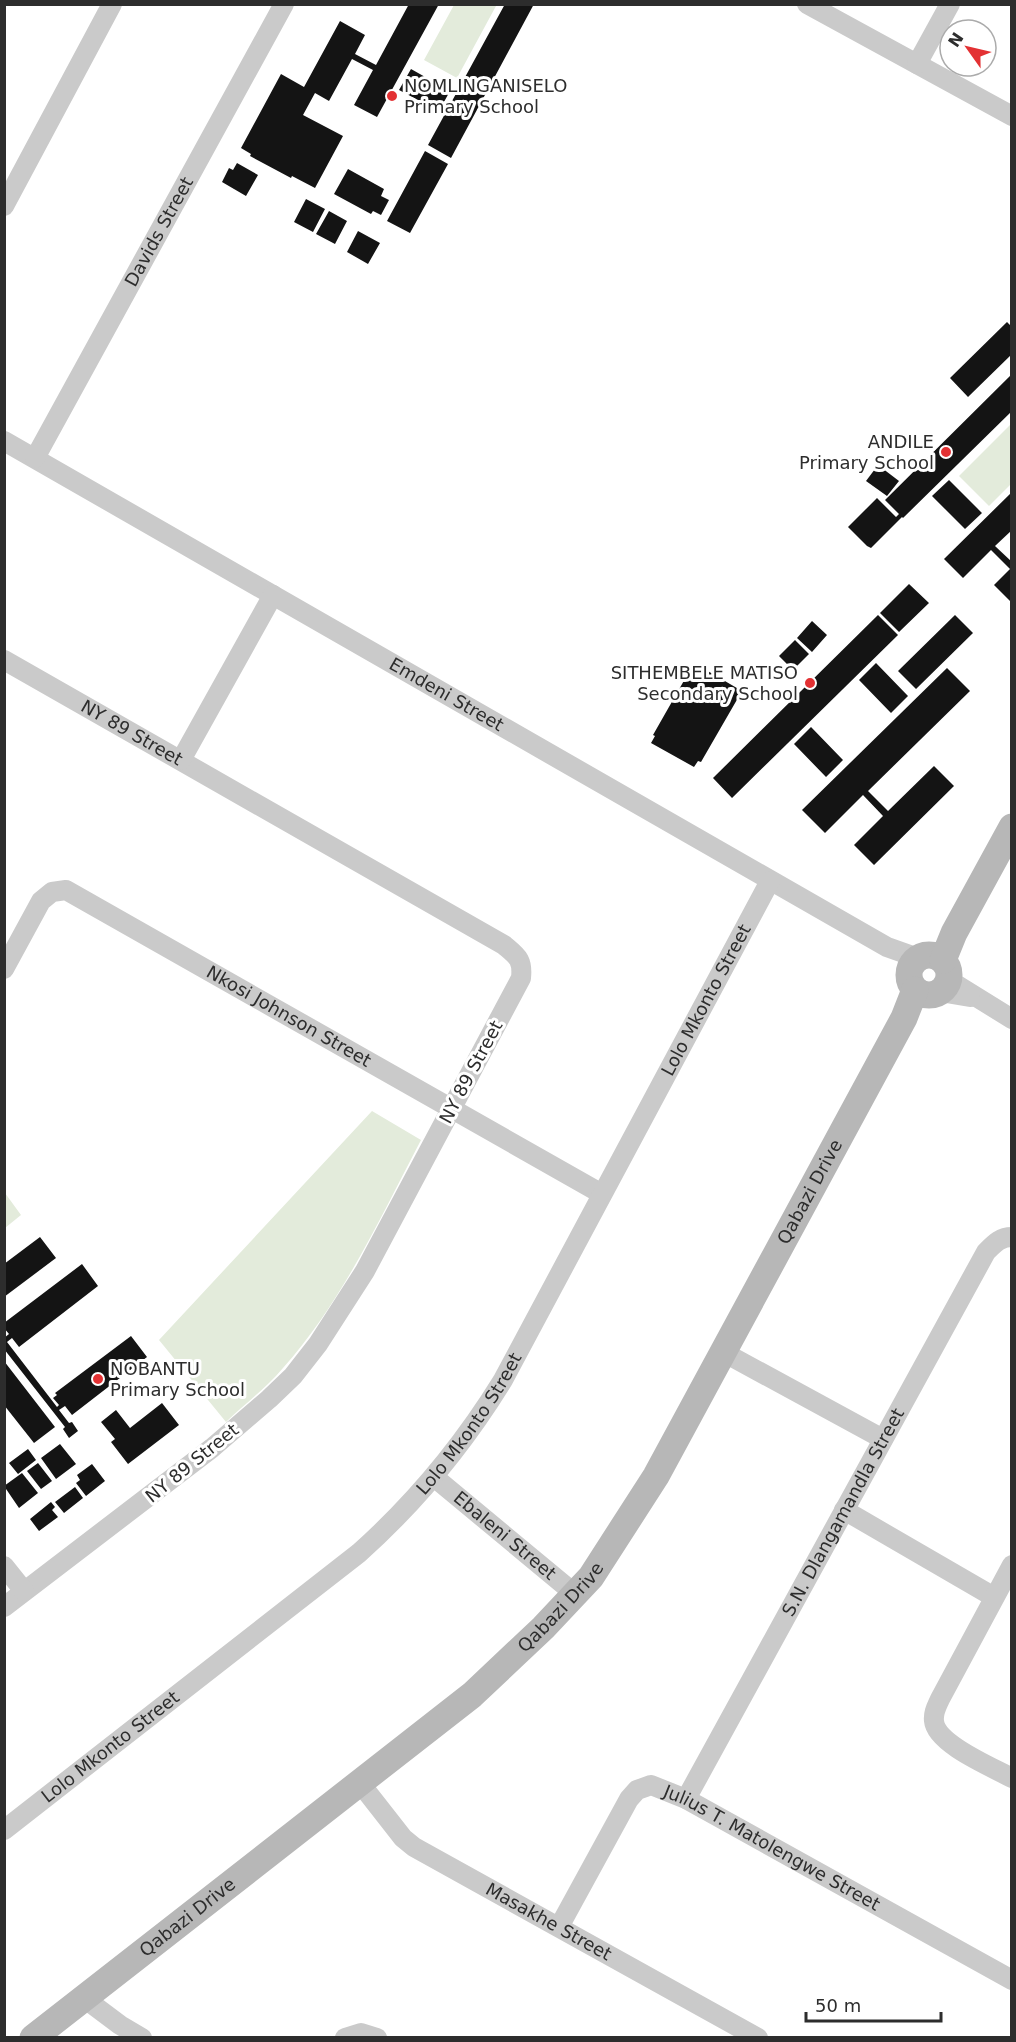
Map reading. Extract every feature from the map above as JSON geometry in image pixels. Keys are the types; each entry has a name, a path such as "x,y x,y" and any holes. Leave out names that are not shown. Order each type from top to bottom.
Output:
{"street":[{"path":"4,206 112,4"},
{"name":"Davids Street","path":"35,458 284,4"},
{"path":"807,4 1011,116"},
{"path":"917,64 950,4"},
{"name":"Emdeni Street","path":"4,441 887,948 929,975 1011,1019"},
{"path":"181,760 273,595"},
{"name":"NY 89 Street","path":"4,660 504,945 516,955 521,963 521,978 360,1279 318,1344 293,1376 212,1448 4,1607"},
{"name":"Qabazi Drive","path":"33,2037 472,1695 543,1628 575,1594 611,1548 656,1476 904,1018 954,933 1011,827"},
{"name":"Lolo Mkonto Street","path":"4,1830 359,1553 386,1529 434,1478 471,1430 503,1380 770,881"},
{"name":"Nkosi Johnson Street","path":"4,969 41,901 52,892 66,890 602,1194"},
{"name":"S.N. Dlangamandla Street","path":"686,1799 986,1252 1005,1237 1011,1237"},
{"path":"723,1352 883,1438"},
{"name":"Ebaleni Street","path":"434,1478 575,1594"},
{"path":"844,1510 994,1598"},
{"path":"1011,1565 934,1711 934,1723 939,1734 949,1743 1011,1778"},
{"path":"4,1566 24,1591"},
{"name":"Masakhe Street","path":"360,1783 403,1838 414,1847 758,2037"},
{"name":"Julius T. Matolengwe Street","path":"559,1927 629,1799 637,1791 651,1785 686,1799 1011,1980"},
{"path":"84,1998 120,2025 142,2037"},
{"path":"345,2037 361,2033 377,2037"}],"green space":[{"path":"492,4 496,6 457,78 424,60 454,5"},
{"path":"1011,424 1011,484 989,506 959,476"},
{"path":"372,1111 421,1140 375,1229 324,1316 276,1375 226,1422 159,1340"},
{"path":"5,1193 21,1215 5,1228"}],"building":[{"path":"409,4 439,4 377,117 354,105 373,70 352,59 329,101 315,93 303,115 343,136 315,188 250,156 251,154 241,148 281,74 304,87 340,21 365,35 355,54 376,65"},
{"path":"505,4 534,4 451,158 428,145"},
{"path":"411,69 450,91 439,111 399,90"},
{"path":"425,151 448,164 410,233 387,221"},
{"path":"237,163 258,175 246,196 222,182 229,168 233,170"},
{"path":"348,169 384,189 381,196 389,200 381,215 373,211 371,214 334,194"},
{"path":"306,199 325,209 313,232 294,222"},
{"path":"329,211 347,221 335,244 316,234"},
{"path":"358,231 380,243 368,264 347,252"},
{"path":"1007,322 1012,327 1012,354 968,397 950,378"},
{"path":"1012,374 1012,411 871,548 867,546 848,527 877,498 896,517 899,514 885,500"},
{"path":"878,465 899,481 887,496 866,481"},
{"path":"949,480 982,513 965,529 932,496"},
{"path":"1012,492 1012,530 995,546 1012,562 1012,603 994,585 1010,569 991,550 963,578 944,559"},
{"path":"909,584 929,603 899,632 880,613"},
{"path":"878,615 898,635 732,798 713,778"},
{"path":"955,615 973,633 916,689 898,671"},
{"path":"812,621 827,635 812,652 797,638"},
{"path":"795,640 809,654 793,670 779,656"},
{"path":"694,663 742,691 701,762 698,761 694,767 651,743 655,736 653,735"},
{"path":"876,663 908,696 891,713 859,680"},
{"path":"947,668 970,691 868,791 888,811 934,766 954,786 874,865 854,845 883,816 863,795 825,833 802,810"},
{"path":"811,727 843,760 826,777 794,744"},
{"path":"40,1237 56,1258 4,1297 4,1264"},
{"path":"82,1264 98,1286 19,1347 12,1338 7,1342 57,1407 59,1405 53,1398 57,1395 55,1393 131,1336 147,1357 72,1415 65,1406 59,1410 78,1431 69,1438 63,1429 65,1427 4,1349 4,1338 9,1334 4,1328 4,1323"},
{"path":"4,1361 55,1427 34,1443 4,1405"},
{"path":"162,1403 179,1425 128,1464 111,1442 115,1439 101,1422 116,1410 130,1428"},
{"path":"60,1444 76,1464 56,1479 41,1458"},
{"path":"28,1449 36,1460 18,1474 9,1463"},
{"path":"38,1463 52,1481 41,1489 27,1471"},
{"path":"92,1464 105,1481 86,1496 76,1483 80,1480 77,1475"},
{"path":"22,1473 38,1493 19,1508 4,1486"},
{"path":"75,1487 83,1498 64,1513 55,1502"},
{"path":"51,1502 55,1507 52,1510 58,1517 39,1531 30,1519"}],"place":[{"name":"NOMLINGANISELO Primary School","path":"392,96"},
{"name":"ANDILE Primary School","path":"946,452"},
{"name":"SITHEMBELE MATISO Secondary School","path":"810,683"},
{"name":"NOBANTU Primary School","path":"98,1379"}]}
